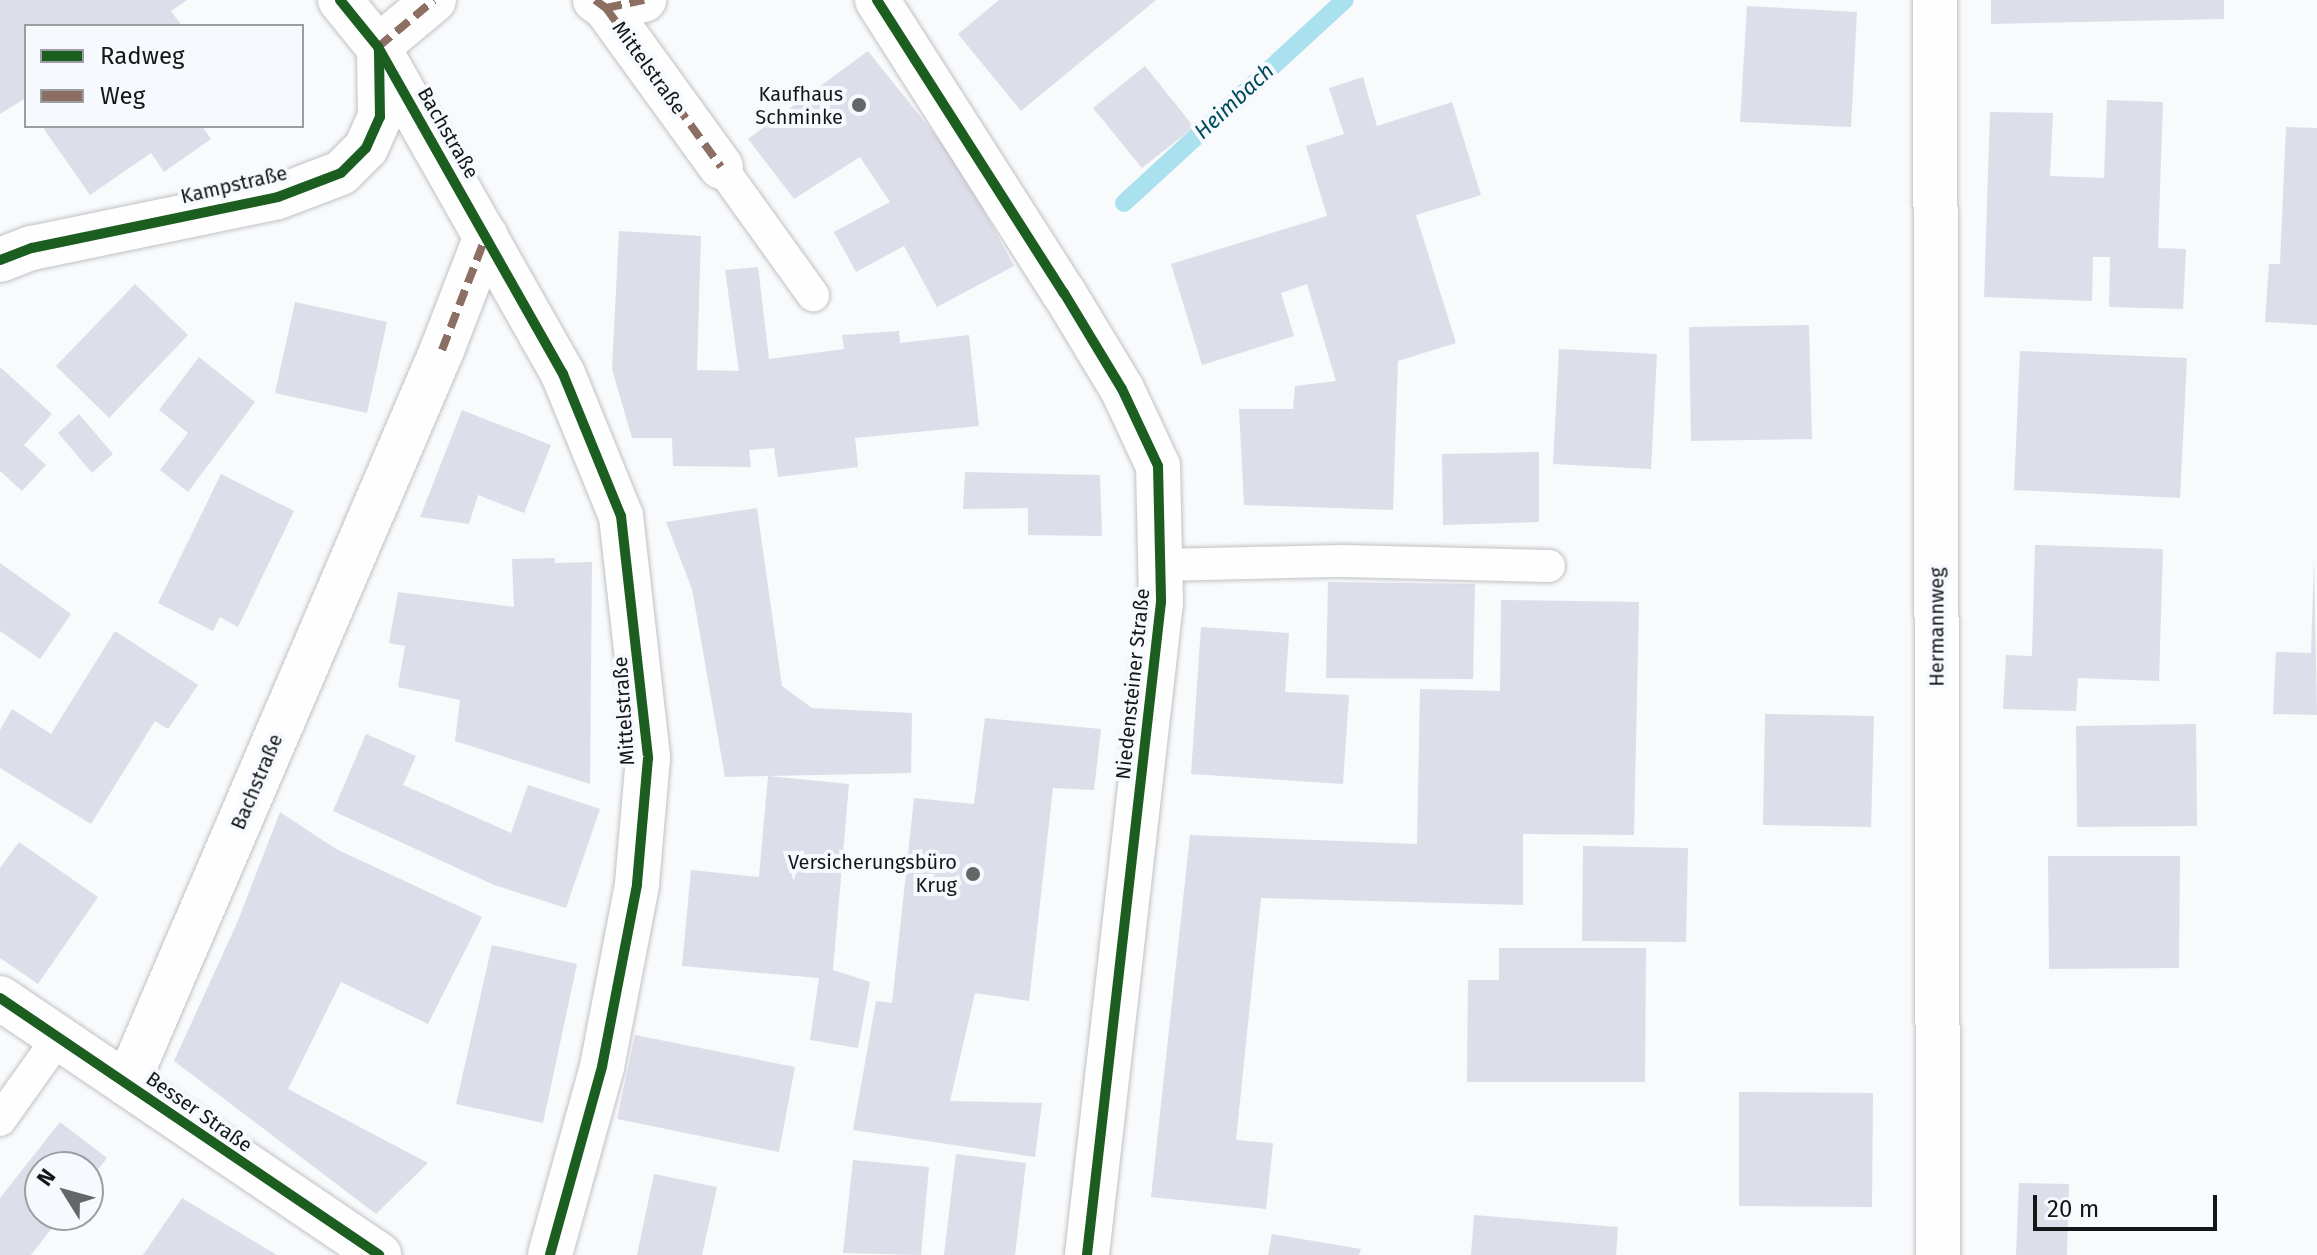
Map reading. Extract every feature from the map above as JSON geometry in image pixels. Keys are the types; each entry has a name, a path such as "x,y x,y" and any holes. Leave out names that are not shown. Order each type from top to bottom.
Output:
{"street":[{"name":"Bachstraße","path":"127,1084 442,350 486,236 378,47 340,0"},
{"path":"378,47 434,0"},
{"name":"Niedensteiner Straße","path":"877,0 1122,389 1158,466 1160,618 1087,1255"},
{"name":"Hermannweg","path":"1935,0 1938,1255"},
{"name":"Mittelstraße","path":"615,3 721,167"},
{"name":"Kampstraße","path":"0,260 32,248 278,197 341,173 366,148 380,117 378,47"},
{"name":"Mittelstraße","path":"486,236 563,374 621,516 648,758 637,885 602,1067 550,1255"},
{"name":"Besser Straße","path":"0,998 127,1084 358,1250"}],"lane":[{"path":"721,167 813,295"},
{"path":"1161,565 1343,561 1549,566"},
{"path":"0,1120 59,1037"}],"building":[{"path":"0,0 187,0 171,11 181,24 24,24 24,99 0,114"},
{"path":"999,0 1156,0 1021,111 958,34"},
{"path":"1991,0 2224,0 2224,19 1991,24"},
{"path":"1747,6 1857,12 1851,127 1740,122"},
{"path":"868,51 959,165 1014,266 937,307 904,246 856,272 834,232 890,202 860,157 794,199 748,139"},
{"path":"1145,66 1194,127 1142,168 1093,108"},
{"path":"1363,77 1377,126 1452,102 1481,195 1416,215 1456,343 1398,361 1393,510 1244,505 1239,409 1293,409 1295,386 1336,381 1307,284 1281,293 1294,336 1202,365 1171,264 1327,216 1306,146 1344,134 1329,88"},
{"path":"2107,100 2163,102 2158,248 2186,249 2183,309 2109,307 2110,257 2093,257 2092,301 1984,297 1990,112 2053,113 2050,176 2104,178"},
{"path":"2286,127 2317,128 2317,325 2265,322 2269,264 2280,264"},
{"path":"203,128 211,139 164,172 151,153 90,195 44,129"},
{"path":"619,231 701,236 697,370 739,371 725,270 758,267 769,359 844,349 842,335 899,331 900,343 969,335 979,426 855,438 858,467 778,477 774,448 749,450 751,467 673,466 672,438 632,438 612,369"},
{"path":"135,284 188,335 109,418 56,366"},
{"path":"295,302 387,322 367,413 275,393"},
{"path":"1809,325 1812,439 1691,441 1689,327"},
{"path":"1559,349 1657,354 1651,469 1553,464"},
{"path":"2020,351 2187,358 2180,498 2014,490"},
{"path":"199,357 255,402 188,492 160,470 188,433 159,410"},
{"path":"0,367 52,414 24,445 46,465 22,491 0,471"},
{"path":"462,410 551,445 524,513 478,495 469,524 420,517"},
{"path":"79,414 113,454 92,473 58,433"},
{"path":"1539,452 1539,522 1443,525 1442,454"},
{"path":"965,472 1100,475 1102,536 1028,535 1028,508 963,509"},
{"path":"221,474 294,511 238,627 220,617 213,631 158,603"},
{"path":"757,508 782,686 812,708 912,713 911,773 725,777 692,589 666,522"},
{"path":"2035,545 2163,549 2159,681 2078,678 2076,711 2003,709 2006,655 2032,656"},
{"path":"555,558 555,563 592,562 590,784 455,741 460,700 398,687 405,646 389,643 398,592 514,607 512,559"},
{"path":"2314,558 2317,715 2273,714 2276,652 2311,653"},
{"path":"0,563 71,614 40,659 0,631"},
{"path":"1328,582 1475,584 1473,679 1326,678"},
{"path":"1501,600 1639,602 1634,835 1523,834 1523,905 1261,898 1236,1140 1273,1143 1266,1209 1151,1197 1190,835 1417,844 1420,689 1500,691"},
{"path":"1201,627 1289,633 1285,692 1349,695 1343,784 1191,774"},
{"path":"115,631 198,685 168,729 155,721 91,824 0,768 0,730 12,709 51,734"},
{"path":"1765,714 1874,716 1871,827 1763,825"},
{"path":"985,718 1101,729 1094,790 1053,788 1029,1001 975,993 950,1101 1042,1103 1035,1157 853,1130 876,1001 892,1003 914,798 974,804"},
{"path":"2196,724 2197,826 2077,827 2076,726"},
{"path":"366,734 416,756 403,785 511,833 528,785 600,809 566,908 494,885 333,811"},
{"path":"768,776 849,784 833,970 870,982 858,1048 810,1040 819,978 682,966 691,870 759,877"},
{"path":"280,812 336,849 482,917 428,1024 341,982 288,1089 428,1163 376,1214 174,1061 237,923"},
{"path":"19,842 98,897 38,984 0,958 0,868"},
{"path":"1583,846 1688,848 1686,942 1582,941"},
{"path":"2048,856 2180,856 2179,968 2049,969"},
{"path":"492,945 577,964 543,1123 456,1104"},
{"path":"1499,948 1646,948 1645,1082 1467,1082 1468,980 1499,980"},
{"path":"635,1035 795,1067 779,1152 617,1119"},
{"path":"1739,1092 1873,1093 1872,1207 1739,1206"},
{"path":"60,1122 98,1151 37,1151"},
{"path":"956,1154 1026,1163 1015,1255 944,1255"},
{"path":"853,1160 929,1167 921,1255 843,1253"},
{"path":"24,1168 24,1231 50,1231 31,1255 0,1255 0,1198"},
{"path":"654,1174 717,1187 702,1255 637,1255"},
{"path":"2019,1183 2069,1184 2067,1255 2016,1255"},
{"path":"182,1198 277,1255 143,1255"},
{"path":"1474,1215 1618,1227 1616,1255 1471,1255"},
{"path":"1272,1234 1361,1249 1359,1255 1268,1255"}],"waterway":[{"name":"Heimbach","path":"1124,203 1345,0"}],"marked path":[{"path":"378,47 434,0"},
{"path":"595,0 606,8 644,0"},
{"path":"606,8 721,167"},
{"path":"442,350 486,236"}],"cycle path":[{"path":"340,0 378,47 563,374 621,516 648,758 637,885 602,1067 550,1255"},
{"path":"877,0 1122,389 1158,466 1161,602 1087,1255"},
{"path":"0,260 32,248 278,197 341,173 366,148 380,117 379,51"},
{"path":"0,998 379,1255"}],"place":[{"name":"Kaufhaus Schminke","path":"859,105"},
{"name":"Versicherungsbüro Krug","path":"973,874"}]}
